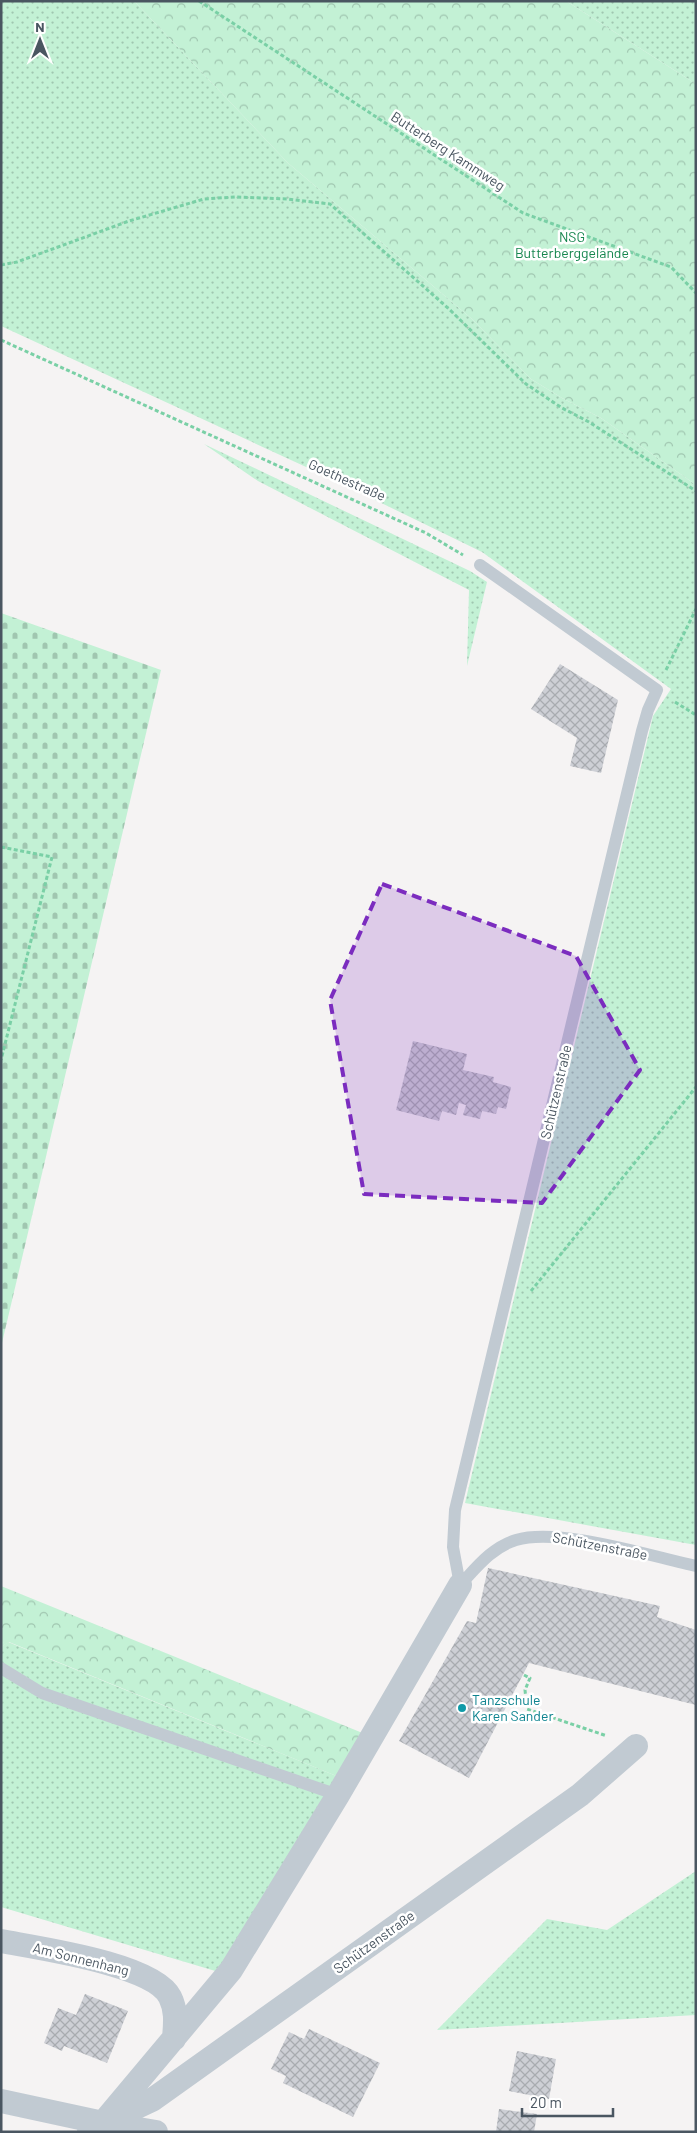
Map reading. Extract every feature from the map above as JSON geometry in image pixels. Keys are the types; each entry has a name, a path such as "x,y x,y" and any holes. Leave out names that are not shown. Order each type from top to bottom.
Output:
{"street":[{"name":"Schützenstraße","path":"96,2127 174,2039 231,1970 338,1795 460,1585"},
{"name":"Schützenstraße","path":"96,2127 152,2100 580,1795 636,1746"},
{"name":"Am Sonnenhang","path":"1,1942 119,1966 159,1984 170,1996 176,2014 174,2039"},
{"path":"1,2101 96,2127 156,2132"}],"lane":[{"path":"480,565 657,690"},
{"name":"Schützenstraße","path":"460,1585 453,1547 456,1510 642,731 648,710 657,690"},
{"name":"Schützenstraße","path":"460,1585 489,1554 515,1540 543,1536 586,1542 696,1566"},
{"path":"1,1668 42,1693 338,1795"}],"path":[{"name":"Butterberg Kammweg","path":"199,1 523,213 671,267 696,293"},
{"path":"1,265 18,262 171,207 204,199 252,198 330,204 449,309 526,384 562,408 590,422 696,491"},
{"name":"Goethestraße","path":"1,340 426,533 480,565"},
{"path":"657,690 696,609"},
{"path":"1,847 52,857 1,1060"},
{"path":"530,1292 696,1087"},
{"path":"524,1675 530,1678 525,1690 527,1709 584,1728"}],"highlighted area":[{"path":"382,884 576,956 640,1070 542,1203 364,1194 330,1000"}],"green space":[{"path":"1,1 134,1 288,163 472,319 531,379 562,398 601,418 696,485 696,1545 465,1503 653,716 671,689 482,552 330,478 1,326"},
{"name":"NSG Butterberggelände","path":"134,1 566,1 696,84 696,485 601,418 562,398 531,379 472,319 288,163"},
{"path":"566,1 696,1 696,84"},
{"path":"204,444 470,571 487,582 467,666 469,590 258,481"},
{"path":"1,613 161,670 1,1347"},
{"path":"1,1586 365,1734 339,1777 9,1642 1,1647"},
{"path":"8,1642 339,1777 222,1973 1,1907 1,1647"},
{"path":"696,1871 696,2015 437,2030 547,1919 607,1930"}],"building":[{"path":"560,664 618,700 601,773 570,766 577,738 531,709"},
{"path":"413,1041 467,1054 463,1070 494,1077 493,1082 511,1087 506,1109 498,1107 496,1114 482,1111 480,1119 463,1115 466,1105 459,1103 456,1115 442,1111 439,1121 396,1110"},
{"path":"488,1568 660,1606 657,1617 696,1630 696,1705 529,1663 469,1778 399,1741 467,1621 476,1623"},
{"path":"85,1994 128,2011 107,2063 64,2046 62,2051 44,2043 58,2008 76,2015"},
{"path":"309,2029 380,2063 353,2117 283,2083 286,2076 271,2069 289,2032 304,2039"},
{"path":"517,2051 556,2059 549,2099 509,2091"},
{"path":"499,2109 537,2114 534,2132 496,2132"}],"place":[{"name":"Tanzschule Karen Sander","path":"462,1708"}]}
